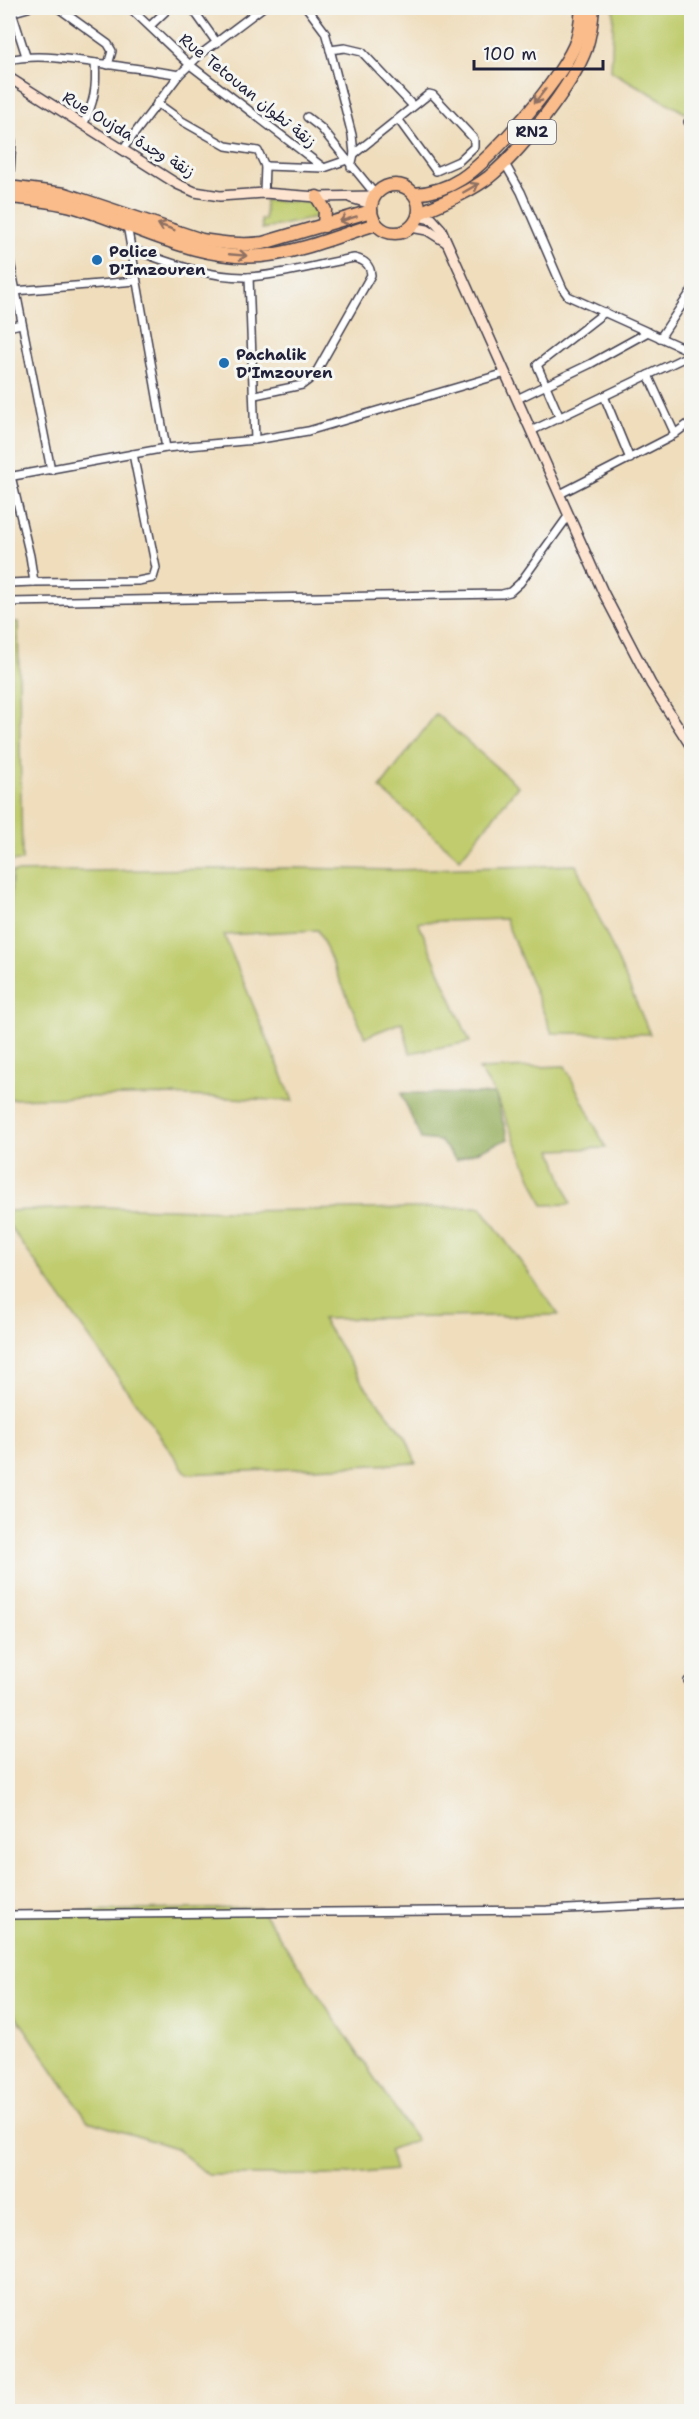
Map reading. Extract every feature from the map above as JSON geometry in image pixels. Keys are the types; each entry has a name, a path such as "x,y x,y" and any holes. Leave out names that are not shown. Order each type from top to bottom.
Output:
{"highway":[{"name":"RN2","path":"8,190 65,194 202,240 250,245 324,226 373,201 381,189 394,185 402,186 414,194 441,189 460,180 479,166 504,142 568,58 577,39 582,8"},
{"name":"RN2","path":"376,224 383,230 393,233 402,232 416,219 489,177 521,146 578,66 586,48 593,8"},
{"path":"8,190 75,207 194,249 247,256 277,253 376,224 373,201"},
{"path":"414,194 417,200 416,219"},
{"path":"317,197 325,210 324,226"}],"main road":[{"name":"Rue Oujda زنقة وجدة","path":"8,77 177,184 195,192 220,196 264,193 349,197 373,201"},
{"path":"416,219 427,230 448,244 589,563 629,645 668,714 692,748"}],"street":[{"path":"26,56 10,13 28,8"},
{"path":"58,8 108,44 112,51 108,65"},
{"name":"Rue Tetouan زنقة تطوان","path":"130,8 190,65 324,168"},
{"path":"150,26 169,8"},
{"path":"192,8 217,43"},
{"path":"307,8 325,32 352,135 354,154"},
{"path":"122,150 179,75 259,9"},
{"path":"330,50 345,48 362,52 413,106"},
{"path":"8,60 26,56 143,68 179,75"},
{"path":"83,125 92,107 97,89 95,63"},
{"path":"349,164 354,154 425,96 433,95 474,139 474,147 471,152 443,170 436,171 398,119"},
{"path":"157,103 182,121 226,146 258,151 265,166 264,193"},
{"path":"307,117 321,128 349,164 373,201"},
{"path":"8,126 12,142 8,190"},
{"path":"504,162 521,192 563,289 574,300 692,353"},
{"path":"265,166 324,168 349,164"},
{"path":"127,225 166,448"},
{"path":"131,249 206,273 249,277 354,258 363,260 370,269 370,275 314,376 303,385 255,395"},
{"path":"8,251 14,291 51,470"},
{"path":"249,277 255,440"},
{"path":"14,291 136,281"},
{"path":"660,338 692,290"},
{"path":"560,418 537,365 605,312"},
{"path":"8,327 21,324"},
{"path":"517,399 547,386 648,332"},
{"path":"531,431 692,353"},
{"path":"34,582 9,477 166,448 255,440 308,431 506,373"},
{"path":"648,375 675,434"},
{"path":"604,396 630,459"},
{"path":"560,494 630,459 675,434 692,421"},
{"path":"8,583 138,581 153,578 156,568 133,454"},
{"path":"8,602 502,594 510,592 520,583 569,514"},
{"path":"8,1915 547,1910 692,1903"}],"green space":[{"path":"614,8 691,8 692,109 687,114 611,71"},
{"path":"265,200 314,203 318,211 315,218 262,229 261,220 265,220"},
{"path":"8,622 18,622 22,861 8,861"},
{"path":"436,714 518,786 460,859 380,788"},
{"path":"576,865 650,1034 552,1033 505,919 418,922 470,1042 410,1053 402,1022 365,1037 318,930 224,935 293,1101 167,1095 8,1099 8,912 10,912 12,872 291,868 395,870"},
{"path":"565,1066 606,1148 552,1150 571,1204 543,1205 495,1094 479,1069"},
{"path":"401,1093 495,1094 508,1139 456,1160 440,1141 421,1139"},
{"path":"100,1207 232,1211 481,1207 559,1315 322,1319 365,1386 406,1437 416,1463 187,1474 8,1224 8,1211"},
{"path":"260,1908 416,2140 389,2150 395,2170 341,2175 208,2175 176,2148 88,2121 8,2004 8,1912"}],"place":[{"name":"Police D'Imzouren","path":"97,260"},
{"name":"Pachalik D'Imzouren","path":"224,363"}]}
